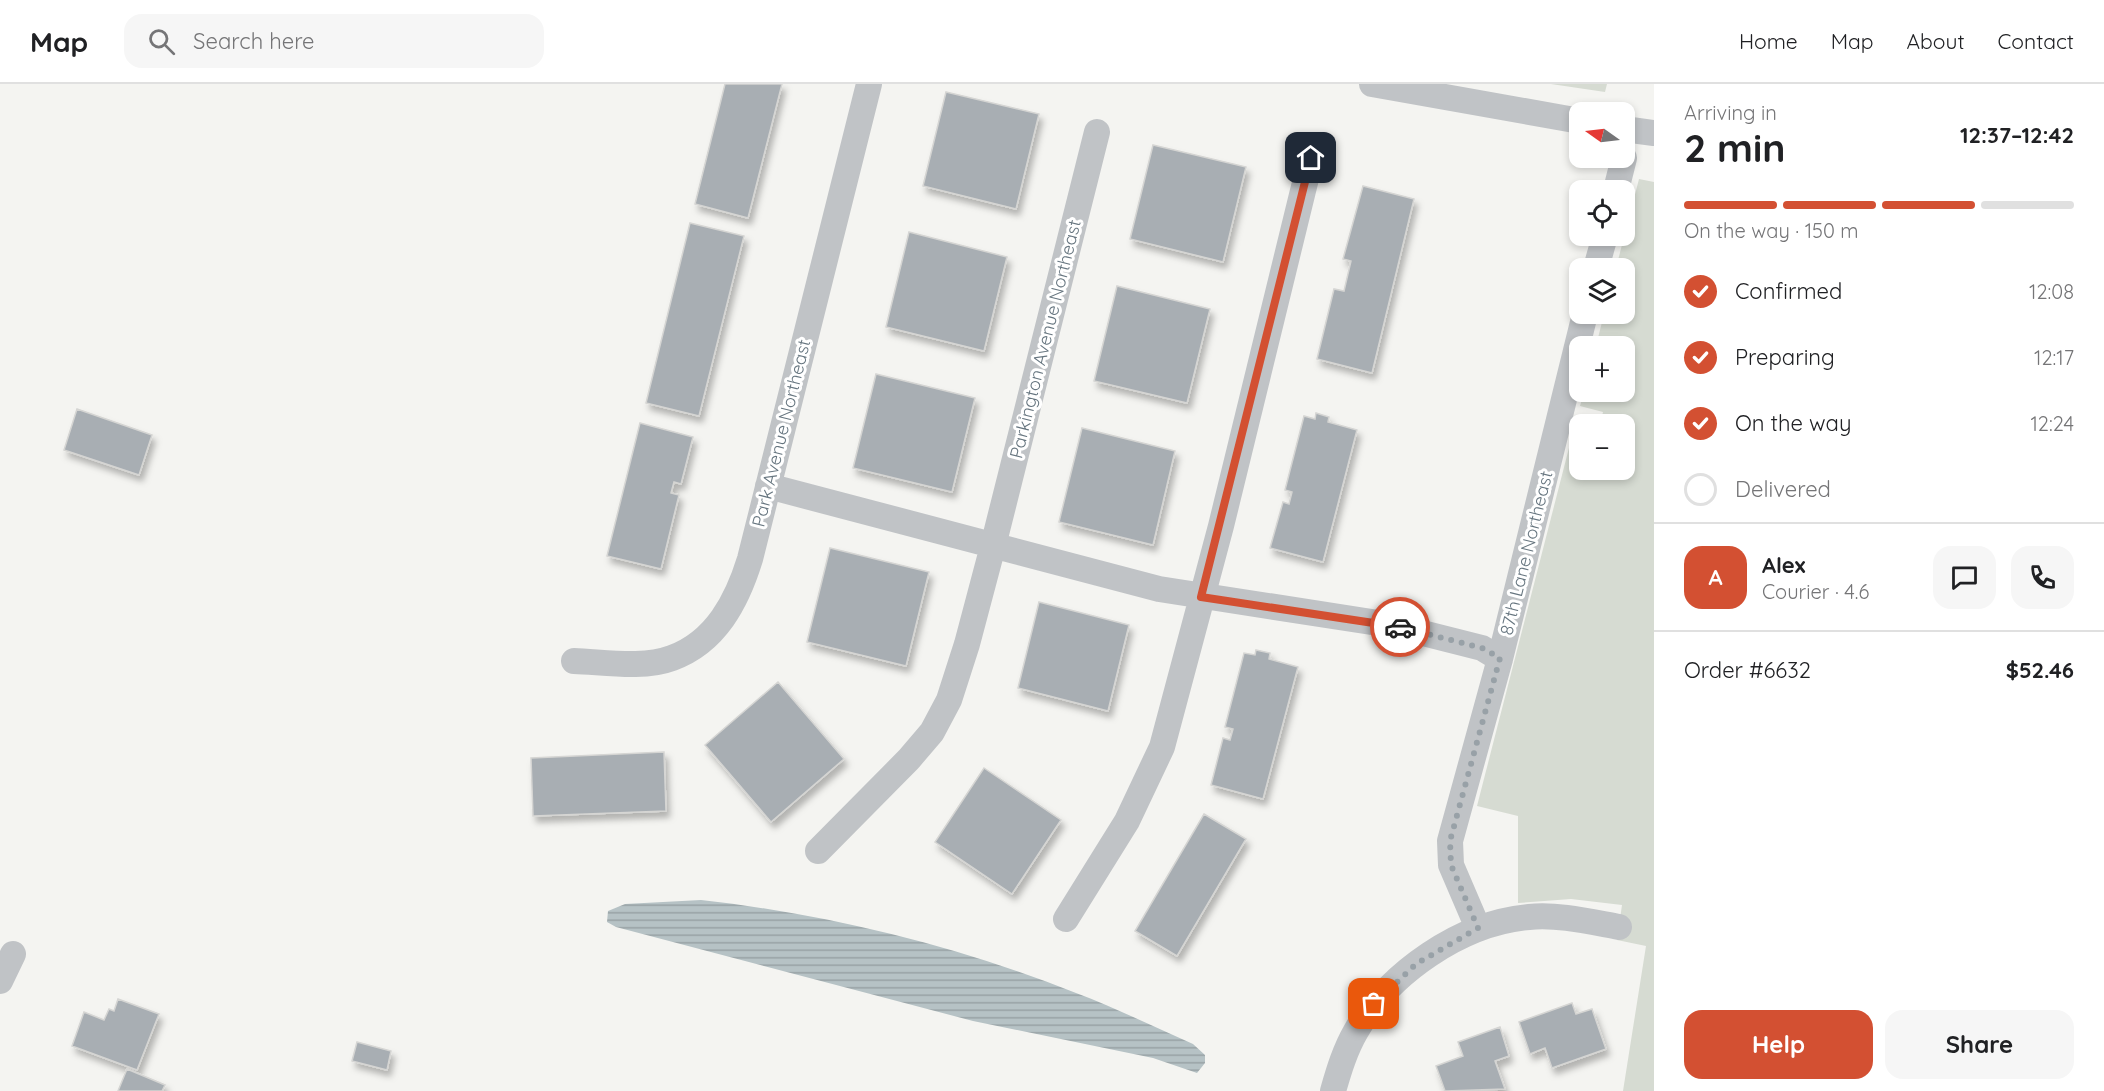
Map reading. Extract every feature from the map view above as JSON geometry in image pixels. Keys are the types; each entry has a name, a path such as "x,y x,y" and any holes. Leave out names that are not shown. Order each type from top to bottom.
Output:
{"street":[{"name":"Park Avenue Northeast","path":"574,661 637,663 671,659 713,631 730,609 742,585 869,84"},
{"path":"1372,84 1569,119"},
{"name":"Parkington Avenue Northeast","path":"818,851 932,732 949,700 993,546 1097,132"},
{"path":"1066,919 1127,821 1162,747 1311,158"},
{"name":"87th Lane Northeast","path":"1478,928 1451,865 1450,841 1500,658 1583,324"},
{"path":"768,486 993,546 1201,597 1391,625 1482,648 1500,658"},
{"path":"1333,1091 1346,1052 1356,1031 1374,1004 1416,964 1478,928 1529,917 1581,920 1619,927"},
{"path":"0,981 13,954"}],"shaded area":[{"path":"1551,84 1607,84 1605,92"},
{"path":"1639,179 1654,182 1654,1091 1623,1091 1646,946 1617,940 1622,905 1571,899 1518,903 1518,816 1477,806 1569,448 1569,480 1635,480 1635,414 1602,414 1603,412 1580,406 1581,402 1635,402 1635,336 1598,336 1602,324 1635,324 1635,258 1619,258 1622,246 1635,246 1635,194"},
{"path":"701,900 844,923 892,934 985,961 1091,999 1193,1044 1205,1055 1205,1063 1197,1073 1153,1058 973,1021 616,927 607,922 608,911 625,904"}],"building":[{"path":"725,84 782,84 748,218 695,204"},
{"path":"946,92 1039,114 1016,209 923,186"},
{"path":"1153,145 1246,167 1223,262 1130,239"},
{"path":"1363,186 1414,199 1372,373 1317,359 1334,289 1344,291 1351,261 1343,259"},
{"path":"690,223 744,236 699,416 646,403"},
{"path":"909,232 1007,257 984,351 886,327"},
{"path":"1117,286 1210,309 1187,403 1094,381"},
{"path":"876,374 975,398 952,492 853,468"},
{"path":"77,409 152,435 139,475 64,450"},
{"path":"1316,413 1329,417 1328,422 1357,430 1323,562 1270,548 1283,502 1289,504 1292,492 1285,490 1304,416 1315,419"},
{"path":"640,423 693,437 681,484 674,482 671,493 679,495 661,569 607,556"},
{"path":"1082,428 1175,451 1153,545 1059,522"},
{"path":"830,548 929,572 906,666 807,642"},
{"path":"1039,602 1129,625 1108,711 1018,688"},
{"path":"1256,650 1270,653 1269,659 1298,667 1263,799 1211,785 1223,738 1230,740 1233,729 1225,727 1244,653 1255,655"},
{"path":"778,682 844,759 771,822 705,745"},
{"path":"664,752 666,811 533,816 531,758"},
{"path":"984,768 1061,820 1012,894 935,842"},
{"path":"1204,814 1246,839 1177,956 1135,931"},
{"path":"118,999 159,1014 137,1070 72,1046 84,1012 104,1020 109,1009 114,1011"},
{"path":"1572,1003 1576,1014 1592,1009 1606,1049 1552,1068 1545,1048 1530,1054 1519,1022"},
{"path":"1500,1027 1509,1056 1495,1061 1505,1089 1445,1091 1436,1066 1463,1056 1458,1042"},
{"path":"357,1042 391,1051 387,1070 352,1061"},
{"path":"127,1069 165,1085 162,1091 118,1091"}],"way so far":[{"path":"1374,1004 1416,964 1478,928 1451,865 1450,841 1500,658 1482,648 1400,627"}],"route":[{"path":"1311,158 1221,526 1201,597 1400,627"}]}
